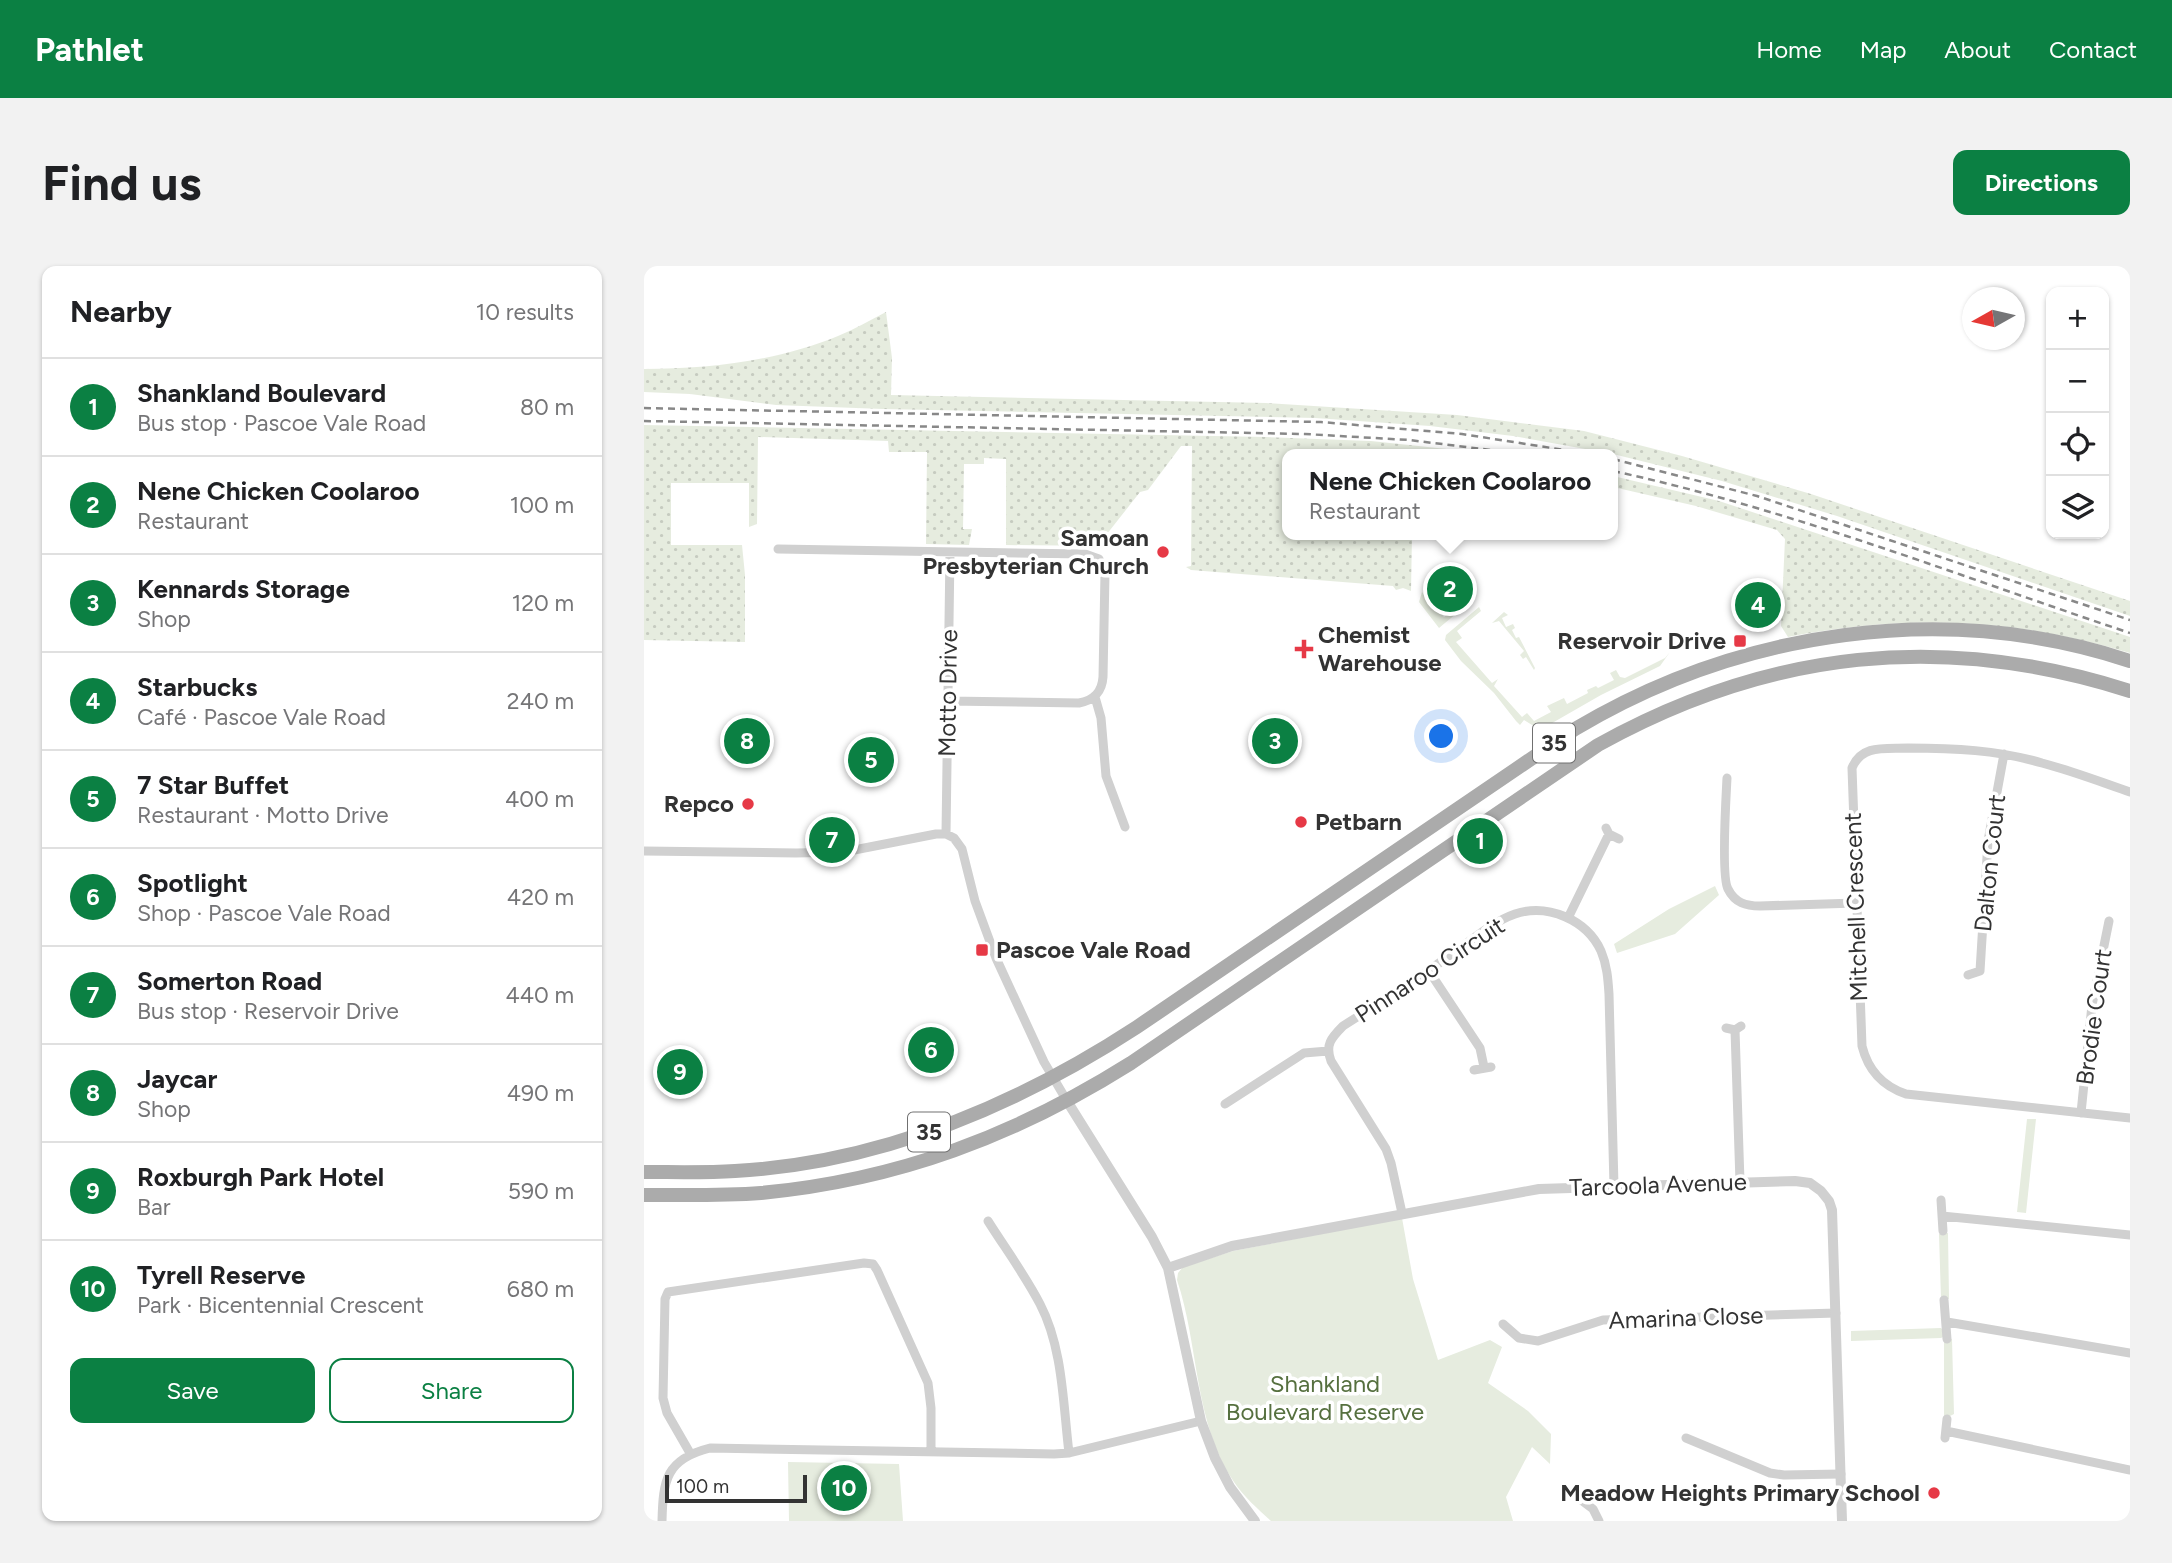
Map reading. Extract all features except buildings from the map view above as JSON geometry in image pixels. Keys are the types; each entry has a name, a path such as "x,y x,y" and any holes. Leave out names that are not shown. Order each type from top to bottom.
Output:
{"main road":[{"name":"35","path":"644,1172 734,1171 798,1165 870,1150 915,1137 985,1111 1053,1078 1137,1027 1575,729 1613,707 1723,661 1808,639 1889,631 1968,630 2039,639 2130,661"},
{"name":"35","path":"646,1196 720,1195 818,1186 869,1177 943,1156 1009,1130 1067,1101 1130,1063 1598,745 1656,714 1717,690 1813,666 1894,657 1981,659 2034,666 2130,691"},
{"path":"1524,763 1538,784"},
{"path":"798,1165 803,1176 818,1186"}],"street":[{"path":"778,549 1085,554 1098,559 1105,573 1103,677 1095,697 1079,703 948,701"},
{"name":"Motto Drive","path":"946,834 950,552"},
{"path":"1095,697 1101,718 1106,776 1125,827"},
{"name":"Mitchell Crescent","path":"2130,792 2041,762 1966,749 1865,751 1856,758 1852,768 1862,1046 1866,1060 1883,1082 1906,1094 2130,1118"},
{"name":"Dalton Court","path":"1968,975 1984,974 1988,841 2004,754"},
{"path":"1727,777 1725,882 1737,902 1748,906 1856,903"},
{"path":"1568,918 1607,831 1619,839"},
{"path":"645,852 844,852 936,834 946,834 954,838 962,849 990,945 1026,1025 1053,1078 1152,1237 1168,1268 1202,1421 1215,1458 1230,1487 1252,1517 1261,1521"},
{"name":"Pinnaroo Circuit","path":"1328,1051 1329,1043 1343,1026 1513,915 1538,911 1568,918 1591,935 1602,953 1607,971 1614,1186"},
{"name":"Brodie Court","path":"2081,1113 2092,1005 2109,919"},
{"path":"1429,971 1479,1048 1483,1068"},
{"path":"1734,1028 1740,1182"},
{"path":"1223,1105 1304,1053 1328,1051 1386,1149 1402,1213"},
{"name":"Tarcoola Avenue","path":"1168,1268 1232,1246 1539,1189 1740,1182 1796,1181 1810,1184 1821,1191 1832,1210 1842,1521"},
{"path":"1941,1200 1943,1231"},
{"path":"1942,1216 2130,1235"},
{"path":"988,1221 1040,1305 1050,1329 1057,1355 1069,1452"},
{"path":"690,1453 667,1413 663,1398 665,1299 668,1292 864,1263 873,1264 877,1270 928,1383 931,1408 930,1452"},
{"path":"1944,1300 1947,1339"},
{"name":"Amarina Close","path":"1502,1323 1519,1338 1538,1341 1604,1320 1836,1313"},
{"path":"1947,1322 2130,1353"},
{"path":"1947,1419 1946,1434 2130,1470"},
{"path":"662,1521 663,1491 667,1473 690,1453 710,1448 1069,1452 1202,1421"},
{"path":"1684,1437 1770,1472 1784,1475 1841,1475"},
{"path":"1573,1494 1593,1509 1599,1521"}],"green space":[{"path":"886,312 892,358 891,395 1266,403 1457,415 1584,431 1682,456 1811,494 2130,601 2130,616 1837,516 1722,481 1618,455 1618,449 1585,449 1513,436 1430,426 1315,418 776,405 690,394 644,392 644,369 743,362 815,345"},
{"path":"644,425 1266,437 1371,441 1447,449 1282,449 1282,540 1412,540 1411,591 1403,588 1396,590 1393,586 1191,570 1186,567 1191,566 1192,446 1181,446 1148,490 1140,492 1103,539 1111,540 1101,546 1006,545 1006,459 984,458 984,464 964,464 963,529 972,529 969,545 926,544 927,452 889,452 888,441 758,437 757,524 749,527 749,483 671,483 671,545 742,545 745,642 644,640"},
{"path":"1618,477 1719,501 2130,637 2130,653 2045,632 1960,623 1875,625 1788,637 1781,626 1785,539 1777,530 1696,506 1618,488"},
{"path":"1422,592 1444,617 1471,594 1473,596 1467,600 1469,603 1439,628 1419,602"},
{"path":"1479,607 1481,611 1457,631 1462,638 1456,642 1492,683 1498,679 1494,686 1522,717 1527,713 1534,721 1551,712 1547,706 1564,698 1567,704 1588,693 1587,690 1614,680 1610,673 1616,670 1620,677 1625,678 1665,658 1670,652 1660,666 1601,695 1540,730 1524,720 1520,725 1445,640 1446,635"},
{"path":"1504,612 1508,615 1502,618 1506,627 1513,624 1515,628 1512,630 1516,638 1519,637 1534,670 1526,657 1523,659 1520,655 1524,651 1499,621 1492,623"},
{"path":"1715,886 1719,895 1675,934 1617,953 1614,944 1669,909"},
{"path":"2027,1119 2036,1119 2026,1213 2017,1212"},
{"name":"Shankland Boulevard Reserve","path":"1402,1218 1413,1279 1438,1360 1490,1340 1502,1347 1488,1383 1528,1411 1551,1434 1550,1464 1532,1447 1506,1497 1513,1521 1271,1521 1234,1482 1211,1435 1177,1280 1178,1273 1183,1267 1233,1251"},
{"path":"1948,1233 1949,1299 1941,1299 1939,1234"},
{"path":"1941,1328 1947,1335 1941,1338 1851,1341 1851,1331"},
{"path":"1944,1339 1952,1339 1954,1414 1944,1419"},
{"path":"788,1462 899,1464 903,1521 789,1521"}],"railway":[{"path":"644,408 1321,422 1462,434 1558,449"},
{"path":"644,421 1305,434 1409,440 1482,449"},
{"path":"1618,460 1757,496 2130,620"},
{"path":"1618,472 1744,504 1809,524 2130,633"}],"place":[{"name":"Samoan Presbyterian Church","path":"1163,552"},
{"name":"Nene Chicken Coolaroo","path":"1450,589"},
{"name":"Starbucks","path":"1758,605"},
{"name":"Reservoir Drive","path":"1740,641"},
{"name":"Chemist Warehouse","path":"1304,649"},
{"name":"Jaycar","path":"747,741"},
{"name":"Kennards Storage","path":"1275,741"},
{"name":"7 Star Buffet","path":"871,760"},
{"name":"Repco","path":"748,804"},
{"name":"Petbarn","path":"1301,822"},
{"name":"Somerton Road","path":"832,840"},
{"name":"Shankland Boulevard","path":"1480,841"},
{"name":"Pascoe Vale Road","path":"982,950"},
{"name":"Spotlight","path":"931,1050"},
{"name":"Roxburgh Park Hotel","path":"680,1072"},
{"name":"Tyrell Reserve","path":"844,1488"},
{"name":"Meadow Heights Primary School","path":"1934,1493"}]}
